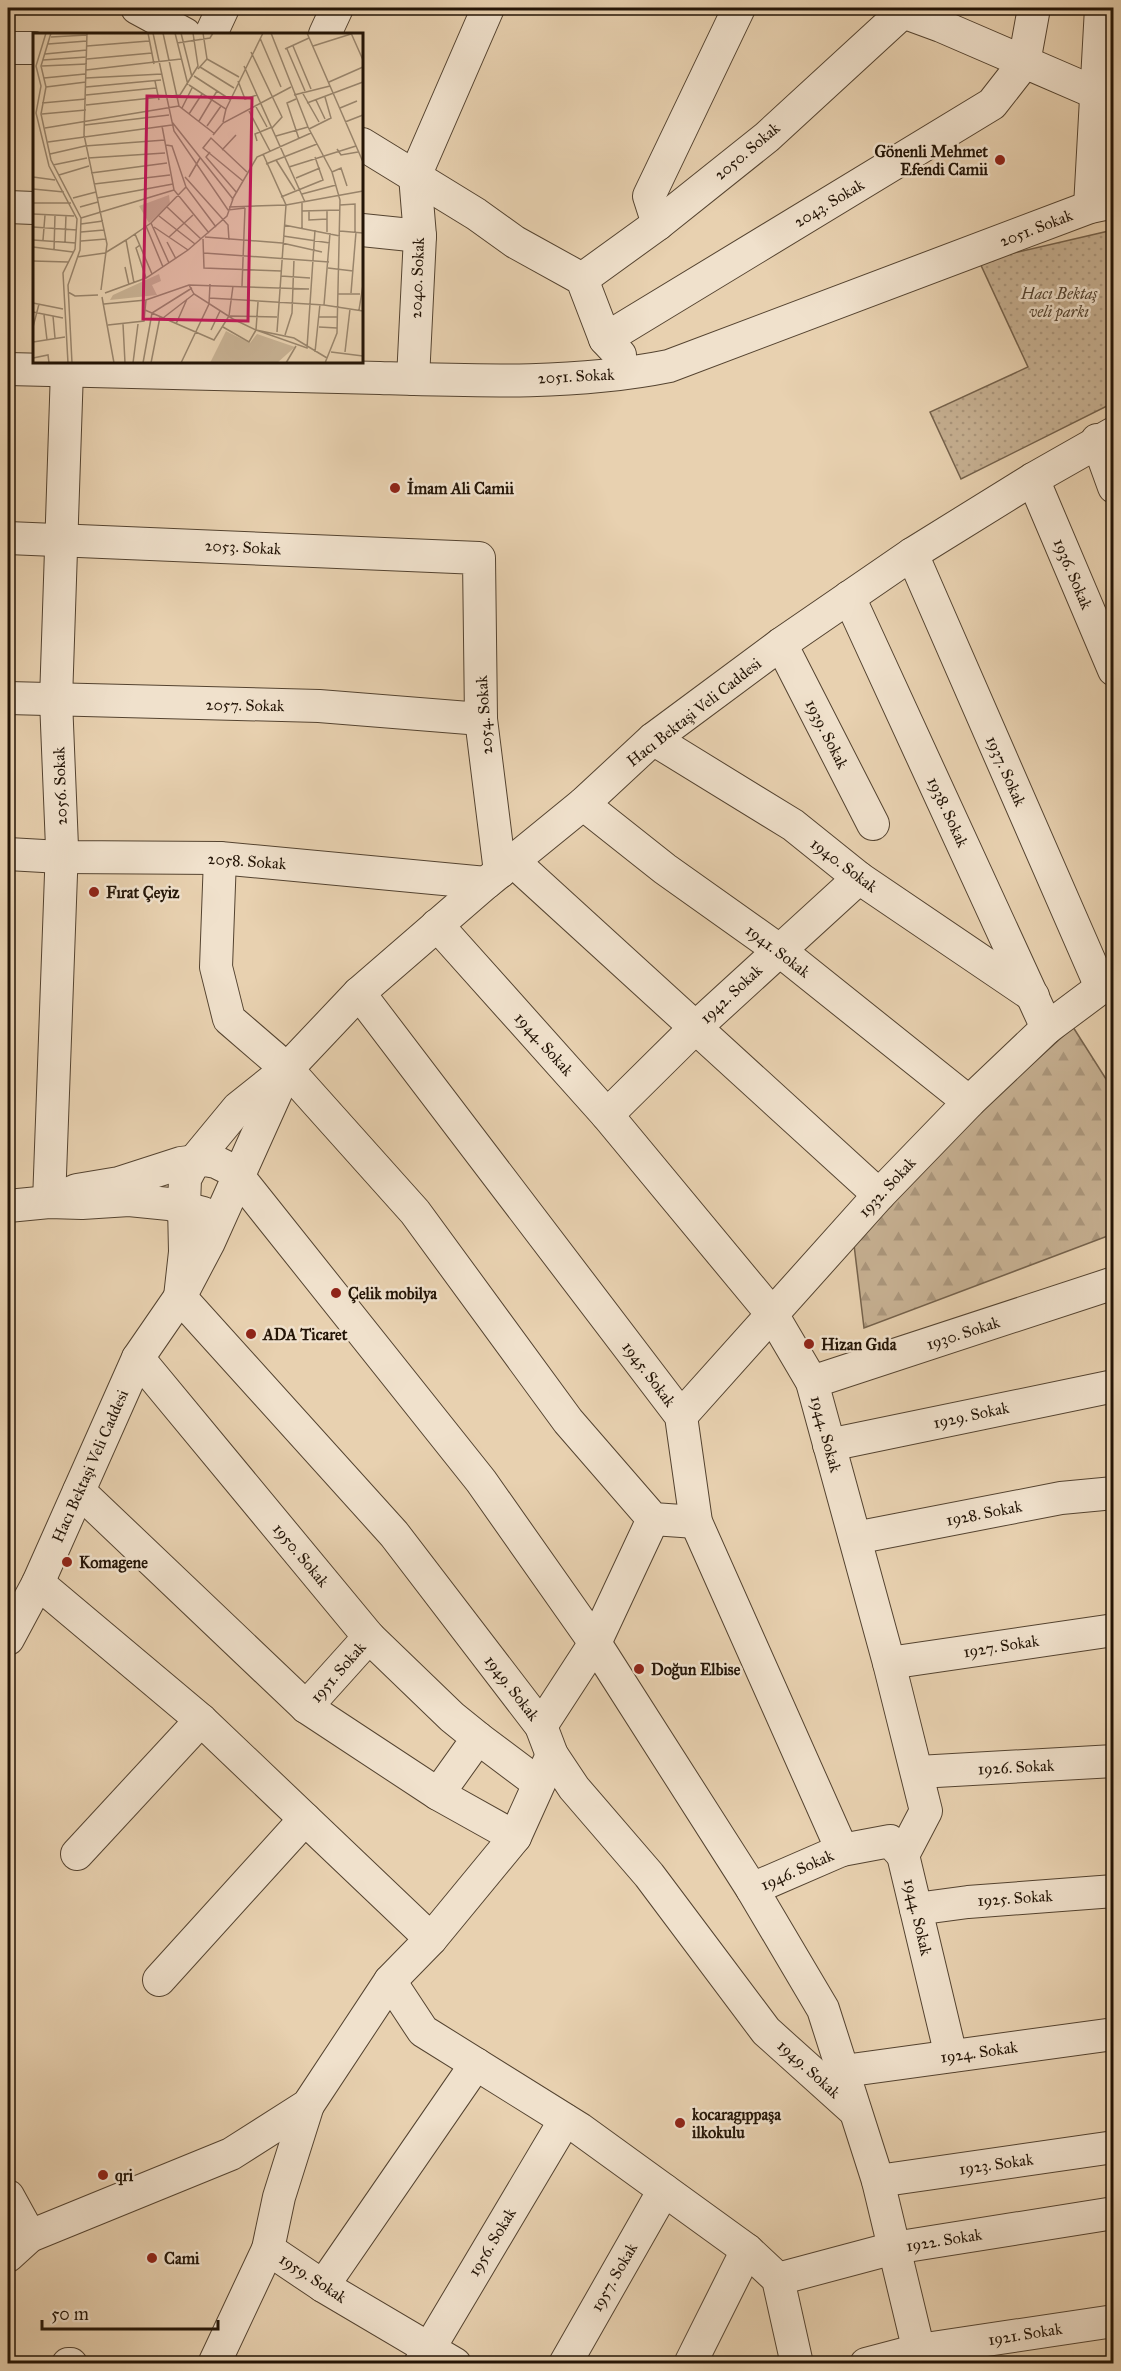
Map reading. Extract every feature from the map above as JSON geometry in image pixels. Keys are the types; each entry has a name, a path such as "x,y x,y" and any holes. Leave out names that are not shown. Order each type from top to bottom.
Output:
{"street":[{"path":"137,8 183,33"},
{"path":"211,33 223,8"},
{"path":"325,33 337,8"},
{"path":"415,176 488,8"},
{"path":"658,224 649,196 739,8"},
{"name":"2043. Sokak","path":"605,339 992,104 1024,63 1034,8"},
{"path":"1101,8 1096,93 1102,205"},
{"path":"897,10 943,17 1024,63 1096,93"},
{"name":"2050. Sokak","path":"582,279 658,224 767,137 897,10"},
{"path":"8,48 33,48"},
{"path":"363,145 476,214 515,242 582,279 605,339 637,372"},
{"name":"2040. Sokak","path":"412,379 420,236 415,176"},
{"name":"2051. Sokak","path":"8,369 166,368 412,379 539,379 637,372 669,366 1102,205"},
{"path":"8,207 33,208"},
{"path":"363,230 420,236"},
{"name":"2056. Sokak","path":"50,1202 62,847 56,700 67,370"},
{"path":"1105,437 1113,487"},
{"name":"Hacı Bektaşi Veli Caddesi","path":"180,1297 185,1252 185,1179 195,1160 238,1108 287,1069 359,993 436,925 583,804 653,740 781,644 912,554 1033,478 1105,437"},
{"name":"1936. Sokak","path":"1033,478 1113,670"},
{"name":"2053. Sokak","path":"8,538 62,538 479,558"},
{"name":"1937. Sokak","path":"912,554 1107,983"},
{"name":"2054. Sokak","path":"479,558 481,719 500,872"},
{"name":"1938. Sokak","path":"849,597 1047,1028"},
{"name":"1939. Sokak","path":"781,644 873,824"},
{"name":"2057. Sokak","path":"8,698 319,706 481,719"},
{"name":"1940. Sokak","path":"653,740 793,825 859,878 1033,996"},
{"name":"1941. Sokak","path":"583,804 665,868 778,950 969,1102"},
{"name":"2058. Sokak","path":"8,854 61,857 220,858 500,872"},
{"path":"220,858 216,967 229,1019 287,1069 415,1212 568,1422 653,1519 696,1522"},
{"path":"500,872 696,1027 879,1195"},
{"name":"1942. Sokak","path":"607,1115 696,1027 859,878"},
{"name":"1944. Sokak","path":"436,925 607,1115 772,1314 812,1383 918,1772 926,1811 903,1855 951,2055"},
{"name":"1932. Sokak","path":"681,1416 879,1195 969,1102 1047,1028 1107,983"},
{"name":"1945. Sokak","path":"359,993 681,1416 696,1522 842,1850"},
{"name":"Hacı Bektaşi Veli Caddesi","path":"8,1639 38,1583 138,1358 180,1297 224,1209 287,1069"},
{"path":"50,1202 77,1190 119,1183 195,1160 216,1162 234,1172 481,1481 595,1643 752,1889 823,2009 878,2181 920,2357"},
{"path":"8,1206 50,1202 82,1203 129,1200 169,1204 203,1213 217,1213 224,1209"},
{"name":"1930. Sokak","path":"812,1383 1113,1283"},
{"name":"1949. Sokak","path":"180,1297 394,1534 541,1725 552,1755 574,1788 649,1875 766,2031 856,2111"},
{"name":"1950. Sokak","path":"138,1358 369,1637 452,1717 538,1783"},
{"name":"1929. Sokak","path":"829,1445 1113,1386"},
{"path":"79,1491 306,1707 438,1794 515,1837"},
{"name":"1928. Sokak","path":"855,1538 1061,1498 1113,1493"},
{"path":"541,1725 595,1643 653,1519"},
{"path":"38,1583 201,1720 431,1939"},
{"name":"1927. Sokak","path":"890,1663 1113,1630"},
{"name":"1951. Sokak","path":"306,1707 369,1637"},
{"path":"77,1854 201,1720"},
{"path":"438,1794 478,1738"},
{"path":"8,2196 19,2246 231,2154 308,2105 390,1981 431,1939 515,1837 552,1755"},
{"name":"1926. Sokak","path":"918,1772 1113,1761"},
{"path":"159,1980 304,1819"},
{"path":"842,1850 890,1841 903,1855"},
{"name":"1946. Sokak","path":"752,1889 842,1850"},
{"name":"1925. Sokak","path":"916,1909 968,1902 1113,1891"},
{"path":"390,1981 423,2031 565,2120 747,2250 777,2279 797,2364"},
{"name":"1924. Sokak","path":"844,2071 1113,2034"},
{"path":"323,2286 476,2064"},
{"name":"1959. Sokak","path":"308,2105 279,2197 268,2249 425,2356 455,2364"},
{"name":"1956. Sokak","path":"425,2356 565,2120"},
{"name":"1923. Sokak","path":"878,2181 1113,2147"},
{"path":"231,2154 264,2155 272,2158 278,2174 279,2197"},
{"name":"1957. Sokak","path":"565,2364 664,2190"},
{"name":"1922. Sokak","path":"777,2279 894,2248 1113,2213"},
{"path":"224,2360 268,2249"},
{"path":"690,2364 747,2250"},
{"name":"1921. Sokak","path":"866,2364 994,2351 1113,2320"}],"green space":[{"name":"Hacı Bektaş veli parkı","path":"1113,230 1113,403 961,479 930,412 1028,367 979,261"},
{"path":"1073,1027 1113,1090 1113,1234 864,1328 852,1228"}],"place":[{"name":"Gönenli Mehmet Efendi Camii","path":"1000,160"},
{"name":"İmam Ali Camii","path":"395,488"},
{"name":"Fırat Çeyiz","path":"94,892"},
{"name":"Çelik mobilya","path":"336,1293"},
{"name":"ADA Ticaret","path":"251,1334"},
{"name":"Hizan Gıda","path":"809,1344"},
{"name":"Komagene","path":"67,1562"},
{"name":"Doğun Elbise","path":"639,1669"},
{"name":"kocaragıppaşa ilkokulu","path":"680,2123"},
{"name":"qri","path":"103,2175"},
{"name":"Cami","path":"152,2258"}]}
